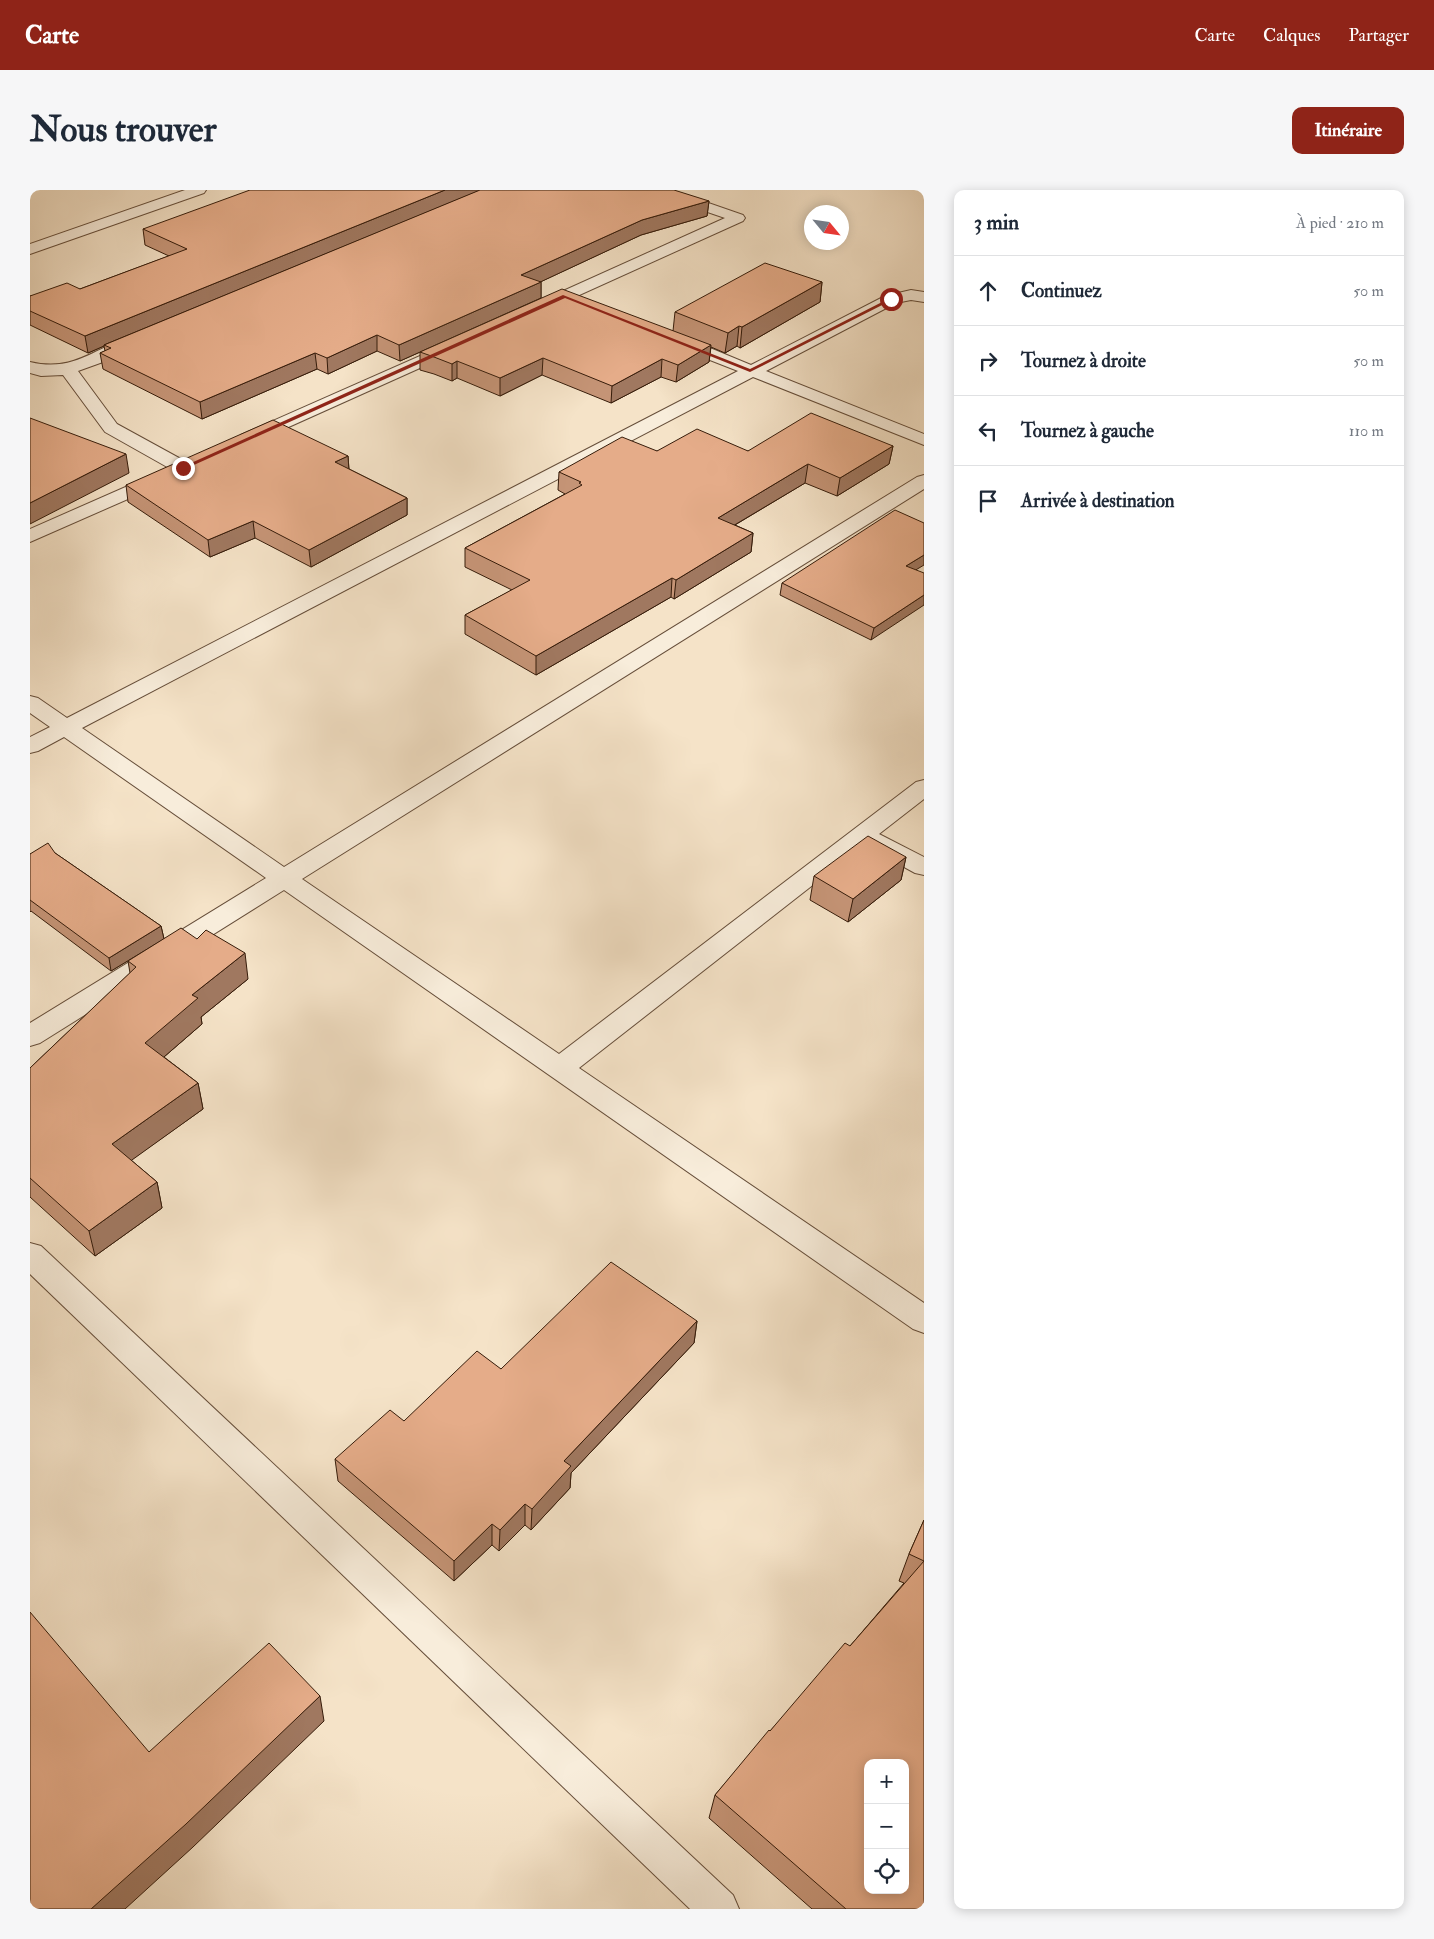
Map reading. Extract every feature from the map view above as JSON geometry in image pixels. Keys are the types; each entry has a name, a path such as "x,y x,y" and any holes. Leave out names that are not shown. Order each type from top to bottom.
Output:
{"street":[{"path":"30,249 199,190"},
{"path":"519,316 738,218 657,190"},
{"path":"30,746 891,299 911,294 924,297"},
{"path":"565,296 583,303"},
{"path":"658,333 924,440"},
{"path":"30,367 37,370 68,369 151,335"},
{"path":"228,447 465,341"},
{"path":"68,369 111,428 183,468"},
{"path":"30,536 201,459"},
{"path":"30,1036 924,481"},
{"path":"30,703 924,1320"},
{"path":"560,1068 924,787"},
{"path":"862,834 924,868"},
{"path":"30,1255 719,1909"}],"building":[{"path":"250,190 445,190 85,336 30,311 30,296 67,283 80,289 187,249 143,229"},
{"path":"480,190 674,190 709,201 642,220 521,275 541,282 399,345 377,335 327,358 315,353 200,402 100,353 111,348 104,345"},
{"path":"765,263 822,282 728,333 675,312"},
{"path":"562,289 711,345 678,365 662,359 612,386 543,358 500,378 457,361 452,364 420,352"},
{"path":"811,413 893,446 840,478 808,464 718,518 753,533 676,580 672,578 536,656 465,615 530,580 465,548 582,485 579,483 581,482 559,472 622,437 657,451 697,429 748,451"},
{"path":"30,418 126,454 30,503"},
{"path":"273,420 348,456 335,462 407,498 309,550 253,521 208,540 126,485"},
{"path":"895,510 924,523 924,555 906,566 924,573 924,595 874,628 782,583"},
{"path":"868,836 906,857 853,899 814,876"},
{"path":"48,843 55,853 161,926 109,958 30,900 30,854"},
{"path":"181,928 197,939 206,930 245,953 192,995 198,998 145,1043 198,1083 112,1144 157,1182 89,1231 30,1178 30,1068 136,967 128,961"},
{"path":"611,1262 697,1321 564,1461 571,1466 532,1509 525,1504 500,1530 492,1524 454,1561 335,1459 390,1410 404,1421 477,1351 501,1369"},
{"path":"924,1520 924,1561 909,1554"},
{"path":"924,1561 924,1909 846,1909 715,1795 845,1643 850,1646"},
{"path":"30,1612 149,1752 269,1643 320,1696 186,1824 91,1909 30,1909"}],"route":[{"path":"183,468 565,296 750,371 891,299"}]}
